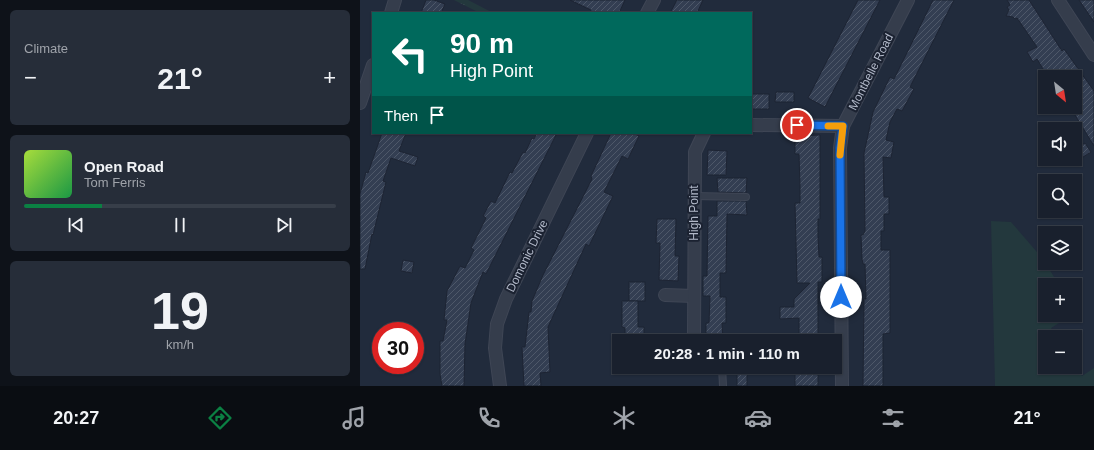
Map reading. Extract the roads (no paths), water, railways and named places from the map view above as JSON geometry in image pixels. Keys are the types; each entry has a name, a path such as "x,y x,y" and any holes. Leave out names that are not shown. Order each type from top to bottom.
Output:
{"street":[{"path":"391,12 395,0"},
{"path":"648,12 654,0"},
{"name":"Montbelle Road","path":"842,386 840,148 843,126 908,0"},
{"path":"1058,0 1094,54"},
{"path":"360,103 372,68"},
{"path":"752,125 843,126"},
{"name":"Domonic Drive","path":"500,386 495,348 497,324 510,292 587,134"},
{"name":"High Point","path":"694,334 694,152 703,134"},
{"path":"665,295 694,296"}],"lane":[{"path":"694,196 746,196"},
{"path":"722,374 723,386"}]}
